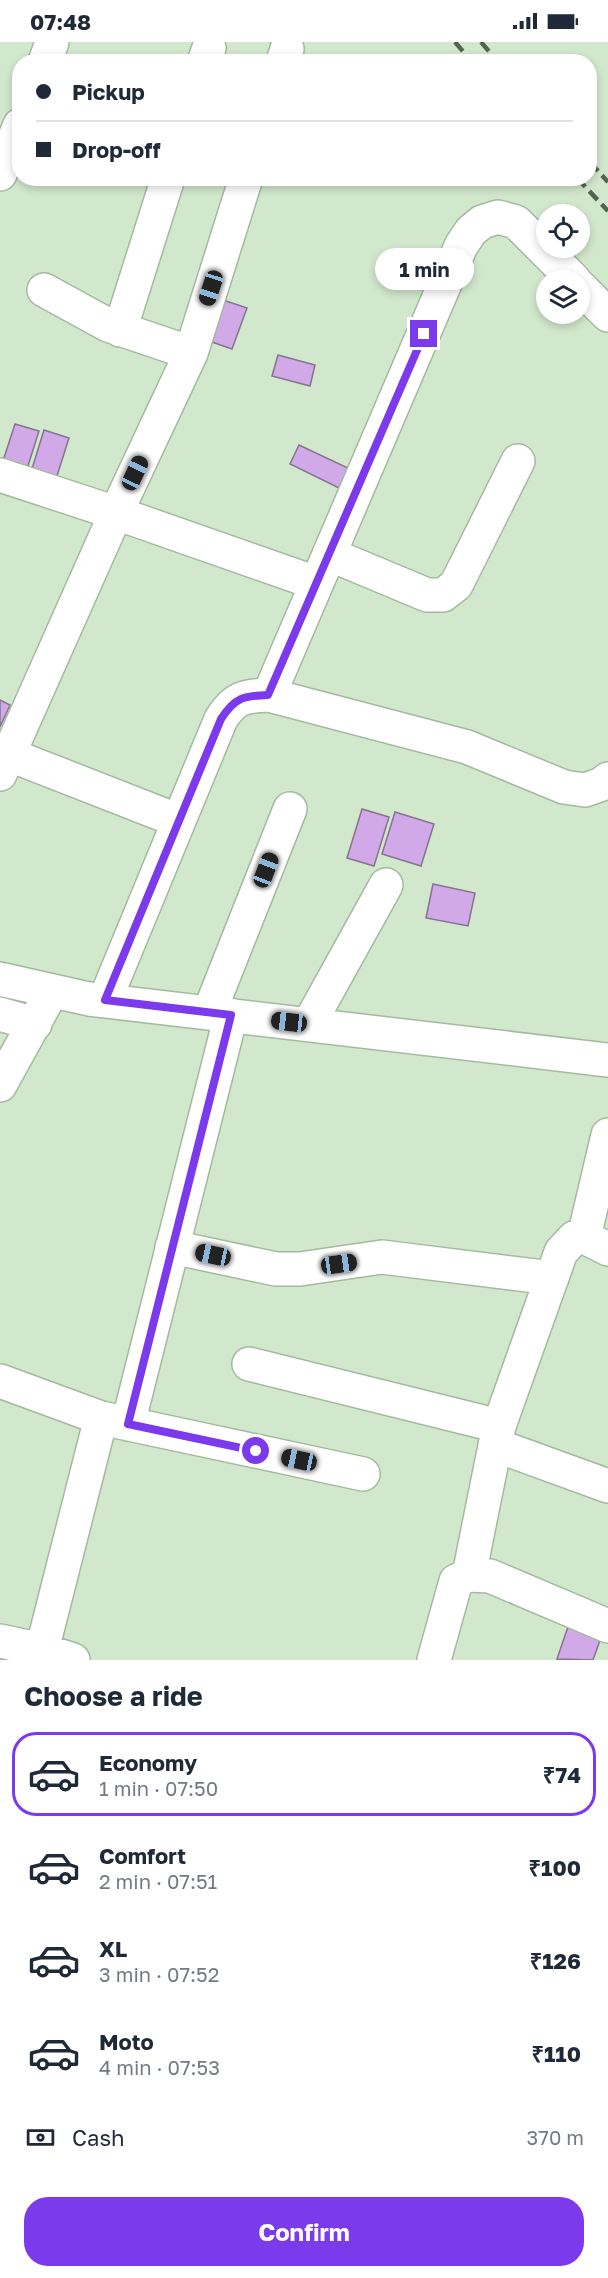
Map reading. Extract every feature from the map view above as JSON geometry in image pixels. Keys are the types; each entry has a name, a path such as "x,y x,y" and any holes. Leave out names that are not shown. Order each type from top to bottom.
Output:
{"street":[{"path":"0,174 12,145"},
{"path":"120,330 165,186"},
{"path":"179,821 2,759 191,353 243,186"},
{"path":"268,695 461,246 471,231 482,222 498,217 516,222 564,270"},
{"path":"44,290 120,330 191,353"},
{"path":"590,297 608,315"},
{"path":"329,554 427,595 443,595 456,585 518,460"},
{"path":"0,475 116,513 316,584"},
{"path":"105,1000 221,719 230,705 245,696 268,695 467,747 564,787 585,790 602,784 608,779"},
{"path":"42,1650 172,1246 220,1014 290,809"},
{"path":"309,1024 386,885"},
{"path":"0,979 105,1000 608,1060"},
{"path":"0,1085 52,991"},
{"path":"0,1014 35,1024"},
{"path":"469,1575 497,1436 561,1252 574,1238 596,1243 608,1135"},
{"path":"172,1246 276,1269 300,1269 382,1257 552,1278"},
{"path":"249,1364 497,1436 608,1486"},
{"path":"0,1381 115,1421 363,1474"},
{"path":"434,1660 456,1581 469,1575 490,1576 608,1626"},
{"path":"0,1641 42,1650 73,1660"}],"building":[{"path":"220,299 247,308 232,349 206,340"},
{"path":"278,355 315,365 310,386 272,376"},
{"path":"15,424 39,431 26,472 2,464"},
{"path":"44,430 69,438 56,479 31,472"},
{"path":"299,445 348,468 339,488 290,464"},
{"path":"0,700 10,705 0,727"},
{"path":"362,809 389,817 374,866 347,858"},
{"path":"395,812 434,824 421,866 382,854"},
{"path":"433,884 475,893 468,926 426,918"},
{"path":"572,1615 605,1626 593,1660 557,1659"}],"railway":[{"path":"455,42 465,54"},
{"path":"481,42 491,54"},
{"path":"597,170 608,182"},
{"path":"585,186 608,211"}],"route":[{"path":"256,1451 128,1424 231,1015 105,1000 221,719 230,705 245,696 268,695 424,334"}]}
